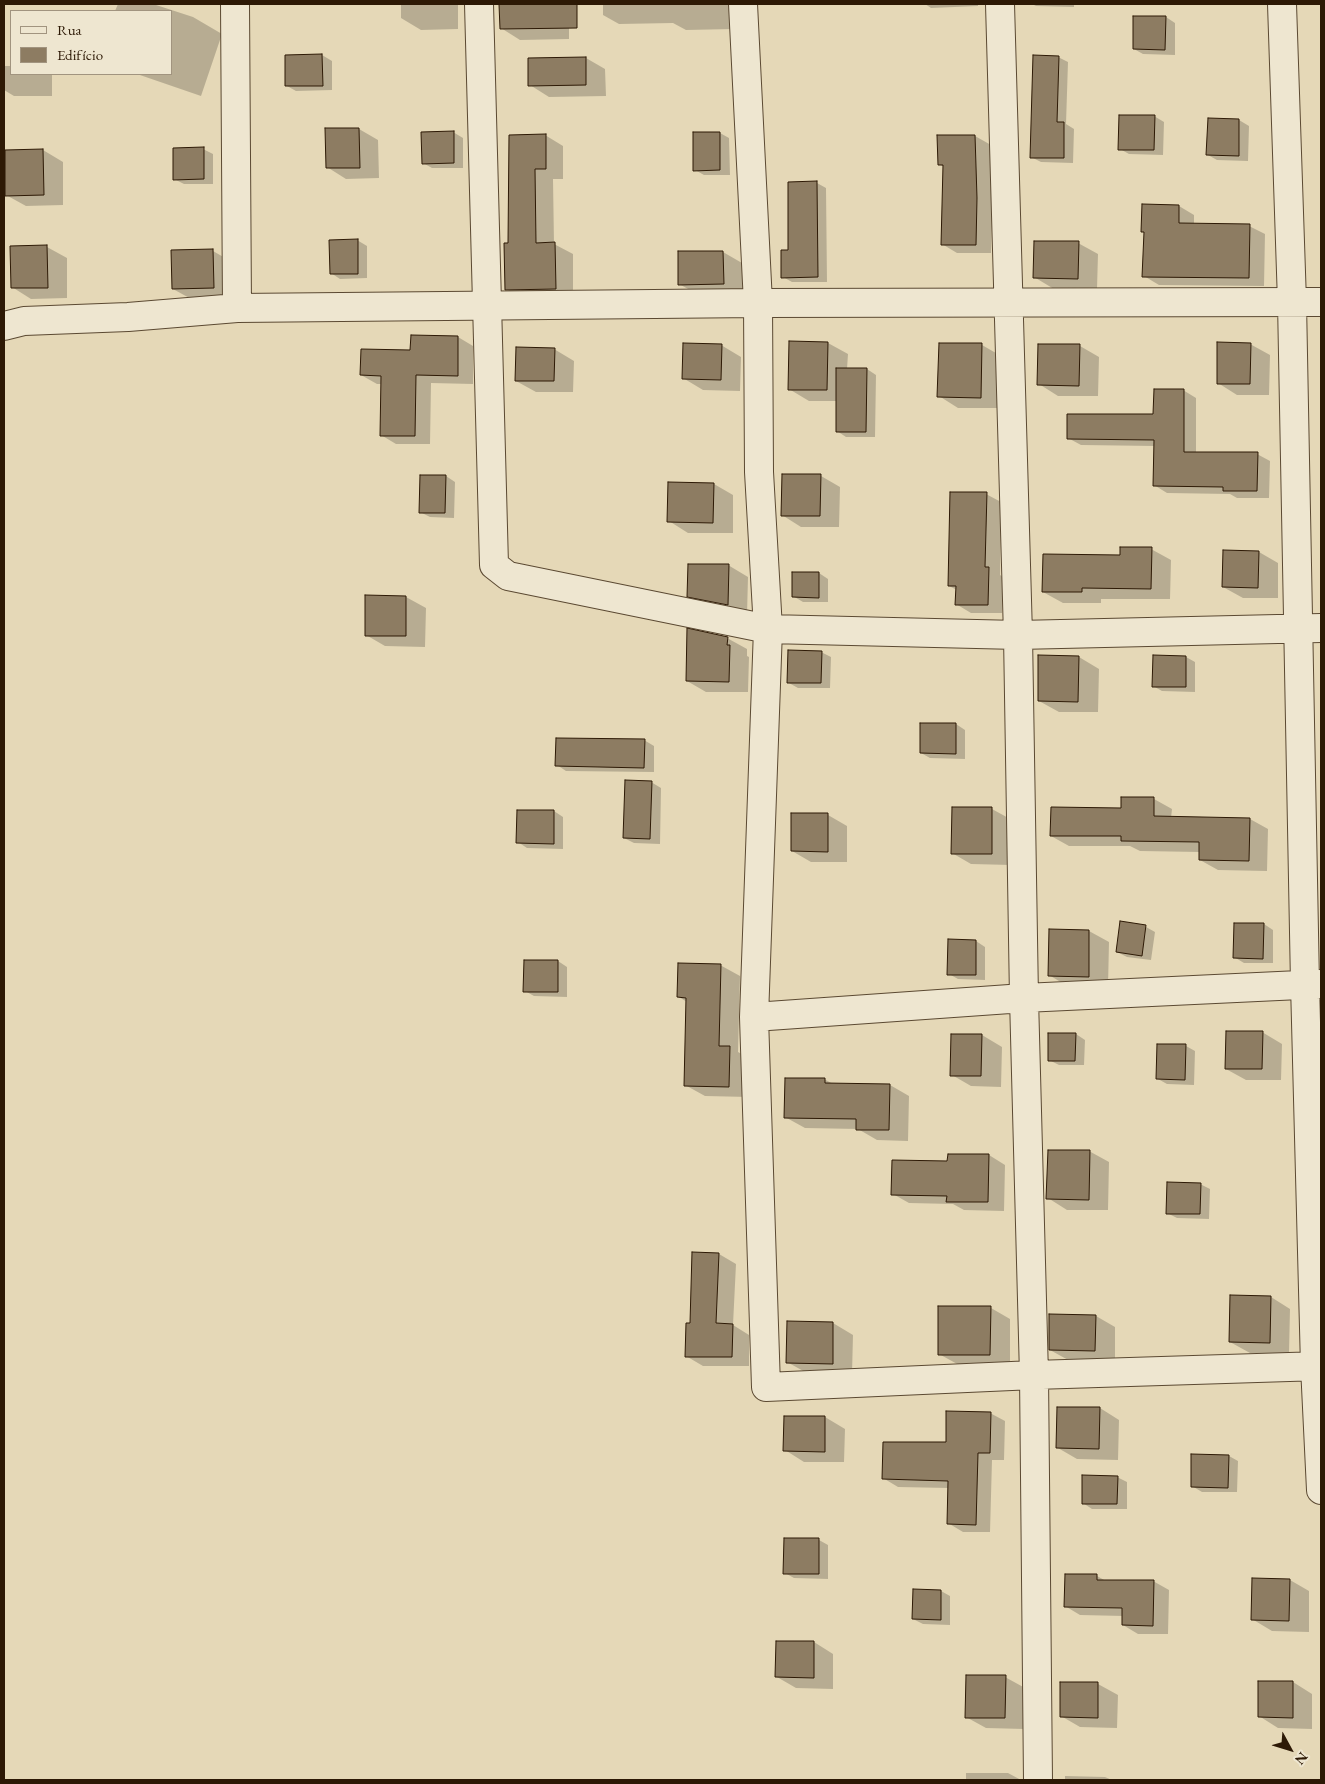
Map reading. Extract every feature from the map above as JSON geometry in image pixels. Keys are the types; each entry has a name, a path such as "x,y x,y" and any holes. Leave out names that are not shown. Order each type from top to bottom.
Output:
{"street":[{"path":"235,4 237,308"},
{"path":"479,4 494,565 508,576 768,629 1018,635 1310,628"},
{"path":"743,4 758,303 759,472 768,629 754,1017 766,1387 1034,1375 1318,1366"},
{"path":"1000,4 1010,304 1024,998 1034,1375 1038,1780"},
{"path":"1282,4 1292,302 1310,628 1313,984 1321,1490"},
{"path":"4,326 24,321 128,317 237,308 758,303 1321,302"},
{"path":"754,1017 1024,998 1313,984"}],"building":[{"path":"499,4 577,4 577,28 500,29"},
{"path":"1133,16 1166,16 1165,50 1133,49"},
{"path":"322,54 323,86 285,86 285,55"},
{"path":"1033,55 1059,56 1057,122 1064,122 1064,158 1030,158"},
{"path":"586,57 586,85 528,86 528,58"},
{"path":"1119,115 1155,115 1154,150 1118,150"},
{"path":"1208,118 1239,119 1239,156 1206,155"},
{"path":"325,128 359,128 360,168 326,168"},
{"path":"454,131 454,163 422,164 421,132"},
{"path":"693,132 720,132 720,170 693,171"},
{"path":"546,134 546,169 535,169 536,243 555,242 556,289 505,290 504,243 508,243 509,135"},
{"path":"937,135 975,135 976,245 941,245 943,165 938,165"},
{"path":"204,147 204,179 173,180 173,148"},
{"path":"43,149 44,195 5,196 5,150"},
{"path":"817,181 818,277 781,278 781,250 788,250 788,182"},
{"path":"1142,204 1179,205 1179,223 1250,224 1249,278 1142,277 1144,232 1141,232"},
{"path":"358,239 358,274 330,274 329,240"},
{"path":"1034,241 1079,241 1078,279 1033,278"},
{"path":"47,245 48,288 11,288 10,246"},
{"path":"213,249 214,288 172,289 171,250"},
{"path":"678,251 723,251 724,284 678,285"},
{"path":"411,335 458,336 458,376 416,375 415,436 380,436 381,376 360,375 361,349 410,350"},
{"path":"789,341 828,342 827,390 788,390"},
{"path":"1217,342 1251,343 1250,384 1217,384"},
{"path":"683,343 722,344 721,380 682,379"},
{"path":"939,343 982,343 981,398 937,397"},
{"path":"1038,344 1080,344 1079,386 1037,385"},
{"path":"516,347 555,348 554,381 515,381"},
{"path":"836,368 867,368 866,432 836,432"},
{"path":"1154,389 1184,389 1184,452 1258,452 1257,491 1223,491 1223,487 1153,486 1154,440 1067,439 1067,414 1153,414"},
{"path":"782,474 821,474 820,516 781,516"},
{"path":"420,475 446,475 445,513 419,513"},
{"path":"668,482 714,483 713,523 667,522"},
{"path":"950,492 987,492 985,567 989,567 988,605 955,605 956,586 948,586"},
{"path":"1120,547 1152,547 1151,589 1082,588 1082,592 1042,592 1043,554 1120,555"},
{"path":"1223,550 1259,551 1258,588 1222,587"},
{"path":"688,564 729,564 728,605 687,597"},
{"path":"792,572 819,572 819,598 792,597"},
{"path":"365,595 406,596 406,636 365,636"},
{"path":"687,628 728,637 727,645 730,645 729,682 686,681"},
{"path":"788,650 822,651 821,683 787,683"},
{"path":"1038,655 1079,656 1078,702 1038,701"},
{"path":"1153,655 1186,656 1186,687 1152,687"},
{"path":"920,723 956,723 956,754 920,753"},
{"path":"556,738 645,739 644,768 555,766"},
{"path":"625,780 652,781 650,839 623,838"},
{"path":"1121,797 1154,797 1154,816 1250,818 1249,861 1199,860 1199,842 1121,841 1121,836 1050,836 1051,807 1121,808"},
{"path":"952,807 992,807 992,854 951,854"},
{"path":"517,810 554,810 554,844 516,843"},
{"path":"791,813 828,813 828,852 791,851"},
{"path":"1120,921 1146,925 1142,956 1116,952"},
{"path":"1234,923 1264,923 1263,959 1233,958"},
{"path":"1049,929 1089,930 1089,977 1048,976"},
{"path":"948,939 976,940 976,975 947,975"},
{"path":"524,960 558,960 558,992 523,992"},
{"path":"678,963 721,964 719,1046 730,1046 729,1087 684,1086 686,998 677,997"},
{"path":"1226,1031 1263,1031 1262,1069 1225,1069"},
{"path":"1048,1033 1076,1033 1075,1061 1048,1061"},
{"path":"951,1034 982,1034 981,1076 950,1076"},
{"path":"1157,1044 1186,1044 1185,1080 1156,1079"},
{"path":"785,1078 825,1078 825,1083 890,1084 889,1130 856,1130 856,1119 784,1118"},
{"path":"1048,1150 1090,1150 1089,1200 1046,1199"},
{"path":"948,1154 989,1154 988,1202 946,1202 947,1196 891,1195 892,1160 947,1161"},
{"path":"1167,1182 1201,1183 1200,1214 1166,1214"},
{"path":"692,1252 719,1253 716,1323 733,1324 732,1357 685,1357 686,1323 690,1323"},
{"path":"1230,1295 1271,1296 1270,1343 1229,1342"},
{"path":"938,1306 991,1306 990,1355 938,1355"},
{"path":"1049,1314 1096,1315 1095,1351 1049,1350"},
{"path":"787,1321 833,1322 833,1364 786,1363"},
{"path":"1057,1407 1100,1407 1099,1449 1056,1448"},
{"path":"946,1411 991,1412 990,1453 978,1453 976,1525 947,1524 948,1481 882,1479 883,1442 946,1442"},
{"path":"784,1416 825,1416 825,1452 783,1451"},
{"path":"1191,1454 1229,1455 1228,1488 1191,1487"},
{"path":"1082,1475 1118,1476 1117,1504 1082,1504"},
{"path":"784,1538 819,1538 819,1574 783,1574"},
{"path":"1065,1574 1097,1574 1097,1580 1154,1580 1153,1626 1122,1625 1122,1608 1064,1607"},
{"path":"1252,1578 1290,1579 1289,1621 1251,1620"},
{"path":"913,1589 941,1590 941,1620 912,1619"},
{"path":"776,1641 814,1641 814,1678 775,1677"},
{"path":"966,1675 1006,1675 1005,1718 965,1718"},
{"path":"1258,1681 1293,1681 1293,1718 1258,1717"},
{"path":"1060,1682 1098,1682 1098,1718 1060,1717"}]}
